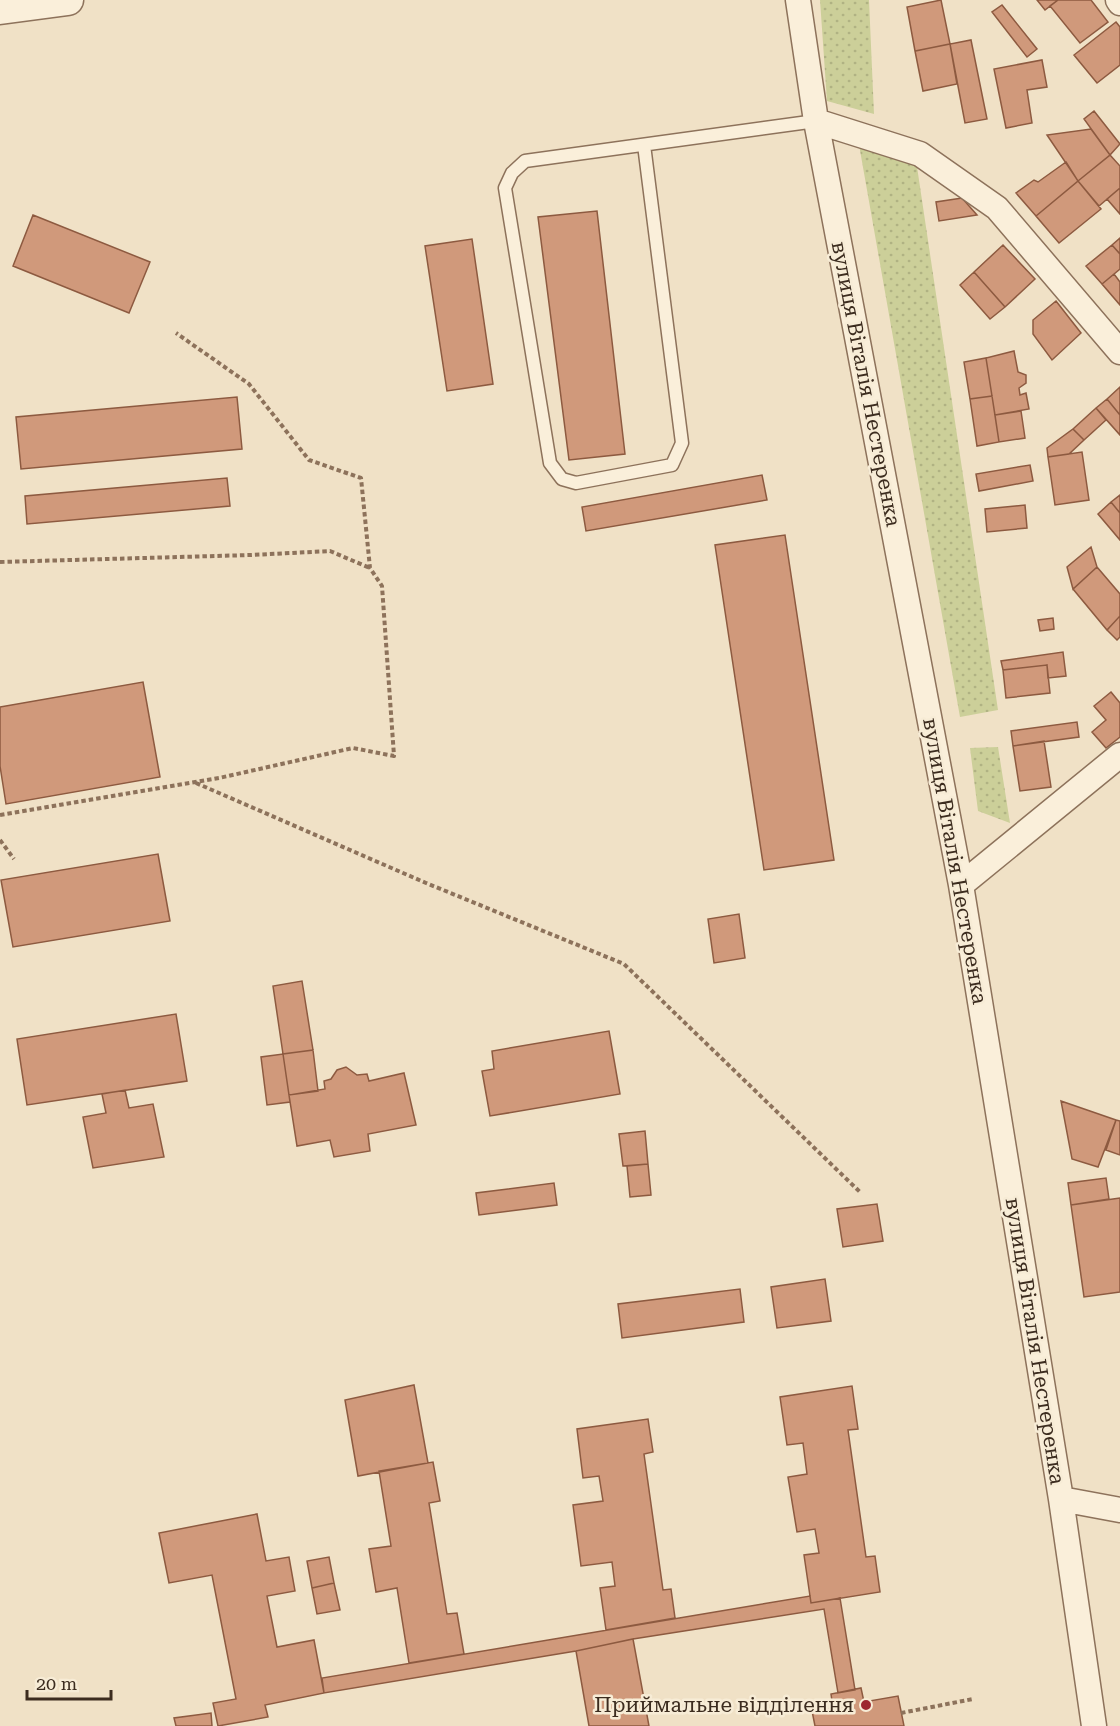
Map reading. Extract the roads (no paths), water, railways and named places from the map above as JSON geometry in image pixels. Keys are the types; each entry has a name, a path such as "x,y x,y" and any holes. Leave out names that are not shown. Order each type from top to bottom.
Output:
{"street":[{"path":"0,9 68,0"},
{"name":"вулиця Віталія Нестеренка","path":"798,0 816,121 961,885 1061,1499 1094,1726"},
{"path":"816,121 920,154 997,208 1120,352"},
{"path":"961,885 1120,755"},
{"path":"1061,1499 1120,1510"}],"lane":[{"path":"644,145 682,443 672,465 576,483 562,480 550,463 505,188 512,173 525,161 816,121"}],"place":[{"name":"Приймальне відділення","path":"866,1705"}]}
